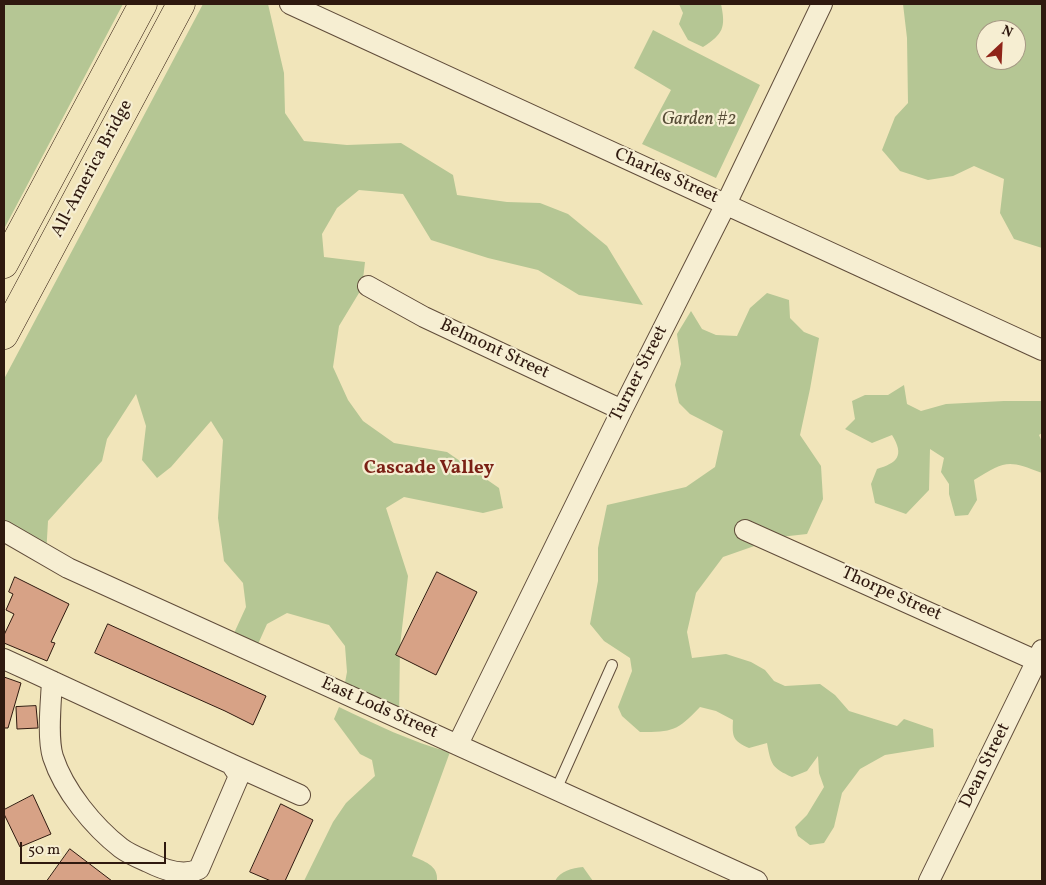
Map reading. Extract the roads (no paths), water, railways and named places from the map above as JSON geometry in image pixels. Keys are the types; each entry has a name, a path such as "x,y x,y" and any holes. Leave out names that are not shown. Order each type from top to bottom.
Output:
{"main road":[{"name":"All-America Bridge","path":"4,264 143,4"},
{"name":"All-America Bridge","path":"4,335 181,4"}],"street":[{"name":"Charles Street","path":"290,4 1042,350"},
{"name":"Turner Street","path":"458,744 622,410 726,204 822,4"},
{"name":"Belmont Street","path":"368,286 424,317 622,410"},
{"name":"Thorpe Street","path":"745,530 1039,656"},
{"name":"East Lods Street","path":"5,537 68,568 757,881"},
{"name":"Dean Street","path":"929,881 1039,656"},
{"path":"4,659 300,795"},
{"path":"52,681 50,732 53,756 66,785 92,822 122,849 159,867 179,873 192,872 199,869 239,776 231,764"}],"lane":[{"path":"556,790 612,665"}],"district":[{"name":"Cascade Valley","path":"429,470"}],"park label":[{"name":"Garden #2","path":"699,121"}]}
